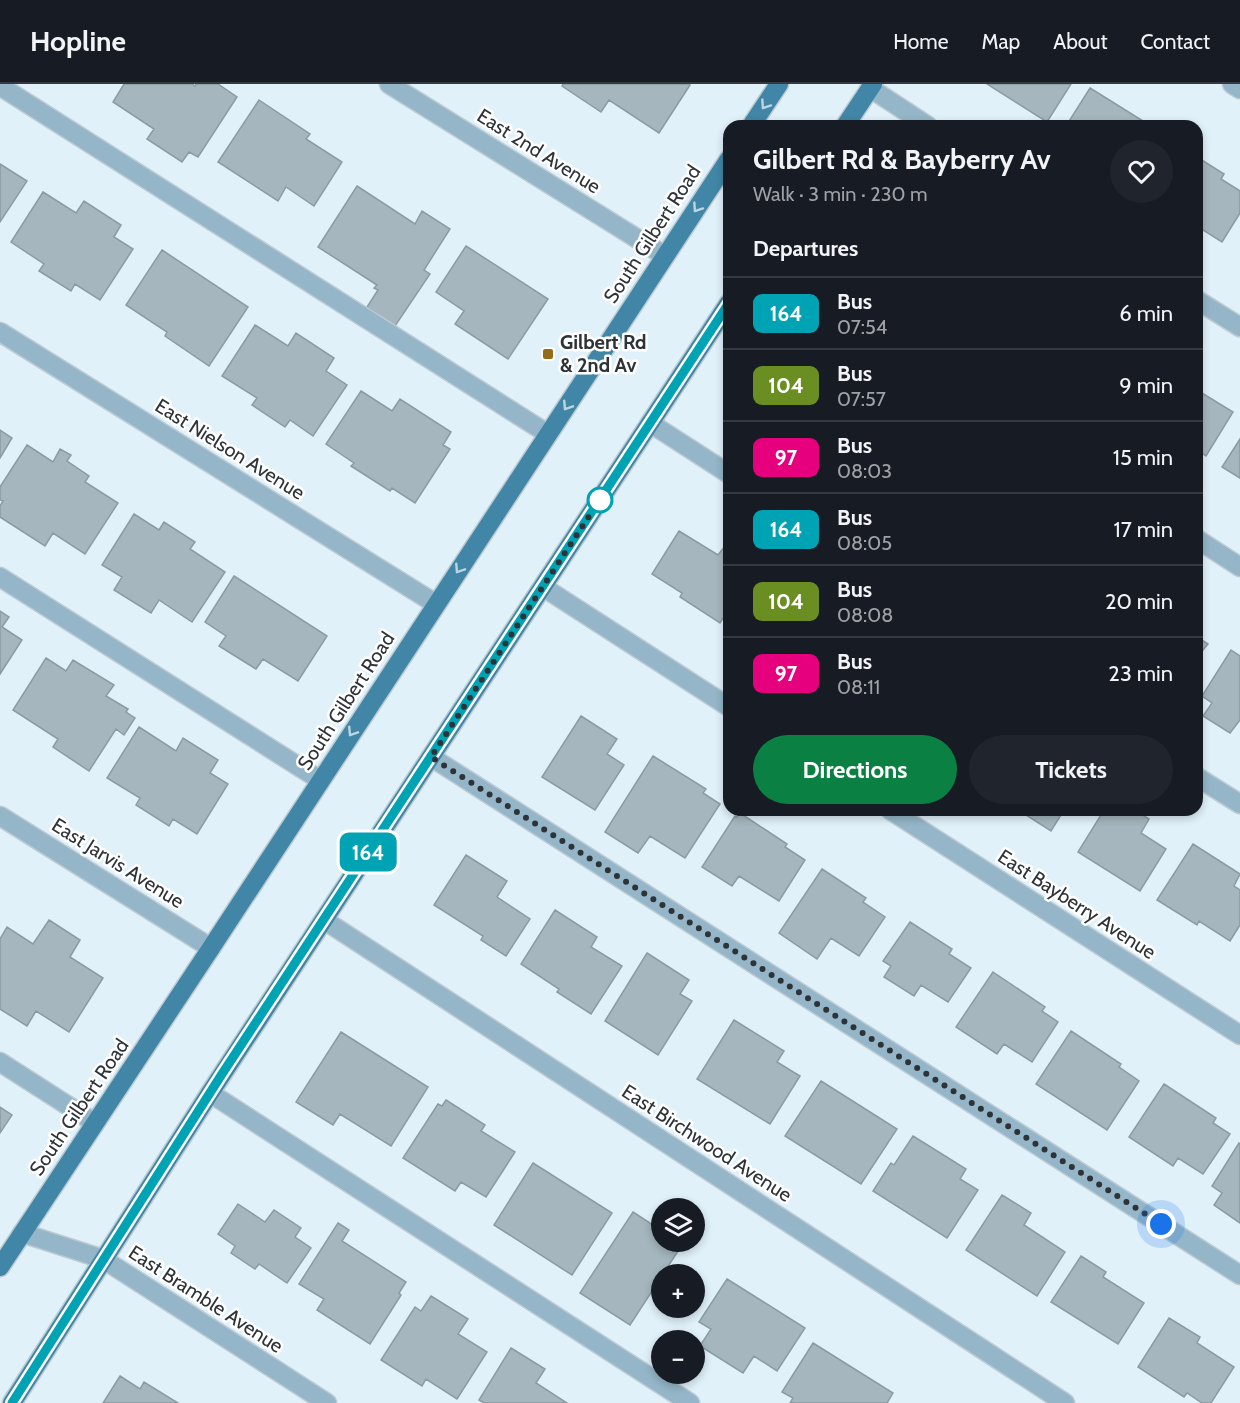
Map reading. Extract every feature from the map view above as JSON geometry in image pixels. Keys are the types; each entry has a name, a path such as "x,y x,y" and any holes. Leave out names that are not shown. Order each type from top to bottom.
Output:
{"main road":[{"path":"755,120 779,84"},
{"path":"849,120 871,86"},
{"name":"South Gilbert Road","path":"0,1267 723,168"},
{"path":"12,1403 210,1093 723,312"}],"street":[{"name":"East 2nd Avenue","path":"389,84 665,256"},
{"path":"1232,84 1240,89"},
{"path":"0,86 548,434"},
{"path":"871,86 919,120"},
{"path":"1203,304 1240,327"},
{"name":"East Nielson Avenue","path":"0,332 436,604"},
{"path":"650,423 723,470"},
{"path":"1203,543 1240,567"},
{"path":"0,577 320,780"},
{"path":"543,587 723,703"},
{"path":"431,757 1240,1275"},
{"path":"1203,781 1240,804"},
{"name":"East Jarvis Avenue","path":"0,816 211,948"},
{"name":"East Bayberry Avenue","path":"899,816 1240,1035"},
{"name":"East Birchwood Avenue","path":"324,920 1065,1403"},
{"path":"0,1062 95,1123"},
{"path":"210,1093 690,1403"},
{"name":"East Bramble Avenue","path":"22,1233 103,1259 327,1403"}],"building":[{"path":"124,84 192,84 195,86 196,84 218,84 237,97 198,157 189,152 182,162 147,139 154,129 113,102"},
{"path":"563,84 690,85 659,133 609,100 601,112 562,86"},
{"path":"987,84 1071,84 1048,120 1044,120"},
{"path":"1090,88 1141,120 1070,120"},
{"path":"259,100 310,134 306,139 342,162 314,206 286,187 278,201 218,162"},
{"path":"1203,161 1224,174 1221,179 1240,191 1240,213 1222,242 1203,230"},
{"path":"0,164 27,181 0,222"},
{"path":"357,186 415,224 422,211 450,229 424,270 430,274 395,326 367,307 378,290 374,288 377,285 318,247"},
{"path":"43,192 76,213 84,201 121,225 114,237 133,249 100,300 75,284 71,291 39,271 44,264 11,242"},
{"path":"466,246 548,299 508,359 455,324 464,311 436,292"},
{"path":"162,250 248,307 209,366 165,336 167,332 126,305"},
{"path":"255,325 288,346 296,333 334,358 326,371 347,385 313,436 290,420 285,427 252,405 257,398 222,376"},
{"path":"361,391 392,411 400,399 451,432 443,445 450,449 415,503 392,488 390,491 351,466 354,463 326,444"},
{"path":"1203,394 1233,412 1206,456 1203,454"},
{"path":"0,430 12,438 0,458"},
{"path":"1240,439 1240,478 1222,467"},
{"path":"27,445 53,462 60,449 71,455 67,461 89,476 85,482 118,503 85,554 53,533 45,546 0,517 0,506 3,501 0,500 0,487"},
{"path":"134,514 159,530 164,522 195,542 190,549 225,572 192,622 159,600 151,613 114,590 122,577 102,565"},
{"path":"679,531 718,555 723,549 723,618 720,623 680,597 682,593 652,574"},
{"path":"234,576 327,636 298,681 263,659 256,669 219,646 226,636 205,622"},
{"path":"0,611 9,617 2,627 22,640 0,674"},
{"path":"1203,641 1208,644 1203,650"},
{"path":"1231,650 1240,656 1240,720 1230,733 1203,716 1212,703 1203,694"},
{"path":"46,658 66,671 73,660 114,685 106,696 128,709 126,712 135,718 124,735 116,729 89,771 53,747 58,739 13,710"},
{"path":"581,716 617,739 607,754 624,765 595,810 542,777"},
{"path":"139,727 176,751 183,738 218,760 210,773 228,784 197,834 173,819 169,826 136,805 140,798 107,778"},
{"path":"653,756 706,789 703,793 720,804 685,858 650,836 638,853 605,832"},
{"path":"735,816 745,816 787,844 785,847 805,860 779,901 739,876 732,886 702,867"},
{"path":"1027,816 1060,816 1051,831"},
{"path":"1100,816 1144,816 1149,819 1141,833 1166,849 1140,891 1078,852"},
{"path":"1193,844 1240,874 1234,886 1240,890 1240,925 1230,941 1199,921 1197,925 1157,900"},
{"path":"466,855 507,881 497,897 530,919 506,956 481,940 483,936 434,905"},
{"path":"822,869 866,898 863,902 885,917 859,956 831,938 817,959 779,933"},
{"path":"555,910 597,937 591,947 622,966 591,1014 557,992 559,989 521,964"},
{"path":"49,920 80,940 70,957 103,978 69,1032 36,1011 27,1026 0,1009 0,939 7,927 33,944"},
{"path":"910,922 952,949 949,954 971,968 948,1002 921,985 914,996 884,977 891,966 883,961"},
{"path":"647,953 689,980 680,994 692,1001 658,1055 605,1021"},
{"path":"993,972 1045,1007 1042,1011 1058,1022 1032,1062 1004,1044 997,1054 956,1027"},
{"path":"734,1020 784,1051 777,1062 800,1076 770,1124 697,1079"},
{"path":"1071,1031 1121,1064 1119,1067 1139,1081 1107,1130 1036,1084"},
{"path":"341,1032 428,1087 391,1146 340,1114 333,1125 296,1102"},
{"path":"821,1081 897,1129 861,1184 785,1136"},
{"path":"1164,1084 1216,1118 1213,1123 1230,1134 1203,1174 1178,1158 1173,1166 1129,1137"},
{"path":"446,1100 485,1125 481,1131 515,1152 486,1197 461,1182 455,1191 403,1158 438,1104 442,1106"},
{"path":"0,1107 12,1115 0,1133"},
{"path":"913,1136 966,1169 960,1179 978,1190 947,1238 873,1191 891,1163 894,1165"},
{"path":"1239,1143 1240,1223 1214,1205 1222,1193 1212,1186"},
{"path":"533,1163 612,1213 572,1275 494,1225"},
{"path":"1002,1195 1031,1213 1024,1225 1065,1252 1037,1296 966,1250"},
{"path":"238,1204 265,1222 274,1210 301,1228 295,1237 311,1248 287,1283 259,1264 255,1269 231,1253 235,1246 218,1234"},
{"path":"633,1212 651,1224 651,1252 677,1252 670,1264 651,1264 651,1293 630,1325 580,1293"},
{"path":"338,1223 349,1230 342,1241 406,1282 399,1293 401,1295 370,1344 317,1310 324,1299 299,1284"},
{"path":"1081,1256 1106,1272 1103,1277 1144,1303 1118,1344 1051,1302"},
{"path":"727,1279 805,1328 777,1371 754,1356 743,1373 705,1349 705,1338 711,1329 699,1322 702,1318 705,1318 705,1313"},
{"path":"431,1296 468,1319 458,1334 487,1352 457,1399 426,1379 422,1386 381,1360 415,1307 421,1311"},
{"path":"1169,1318 1200,1337 1197,1343 1234,1367 1211,1403 1202,1403 1187,1393 1184,1397 1138,1367"},
{"path":"813,1343 893,1393 887,1403 790,1403 793,1398 782,1392"},
{"path":"511,1348 545,1369 536,1383 567,1403 484,1403 479,1400"},
{"path":"120,1376 140,1389 144,1382 178,1403 103,1403"}],"bus line":[{"name":"164","path":"12,1403 222,1074 723,312"}],"place":[{"name":"Gilbert Rd & 2nd Av","path":"548,354"}],"route":[{"path":"600,500 603,495 431,757 1161,1224"}]}
